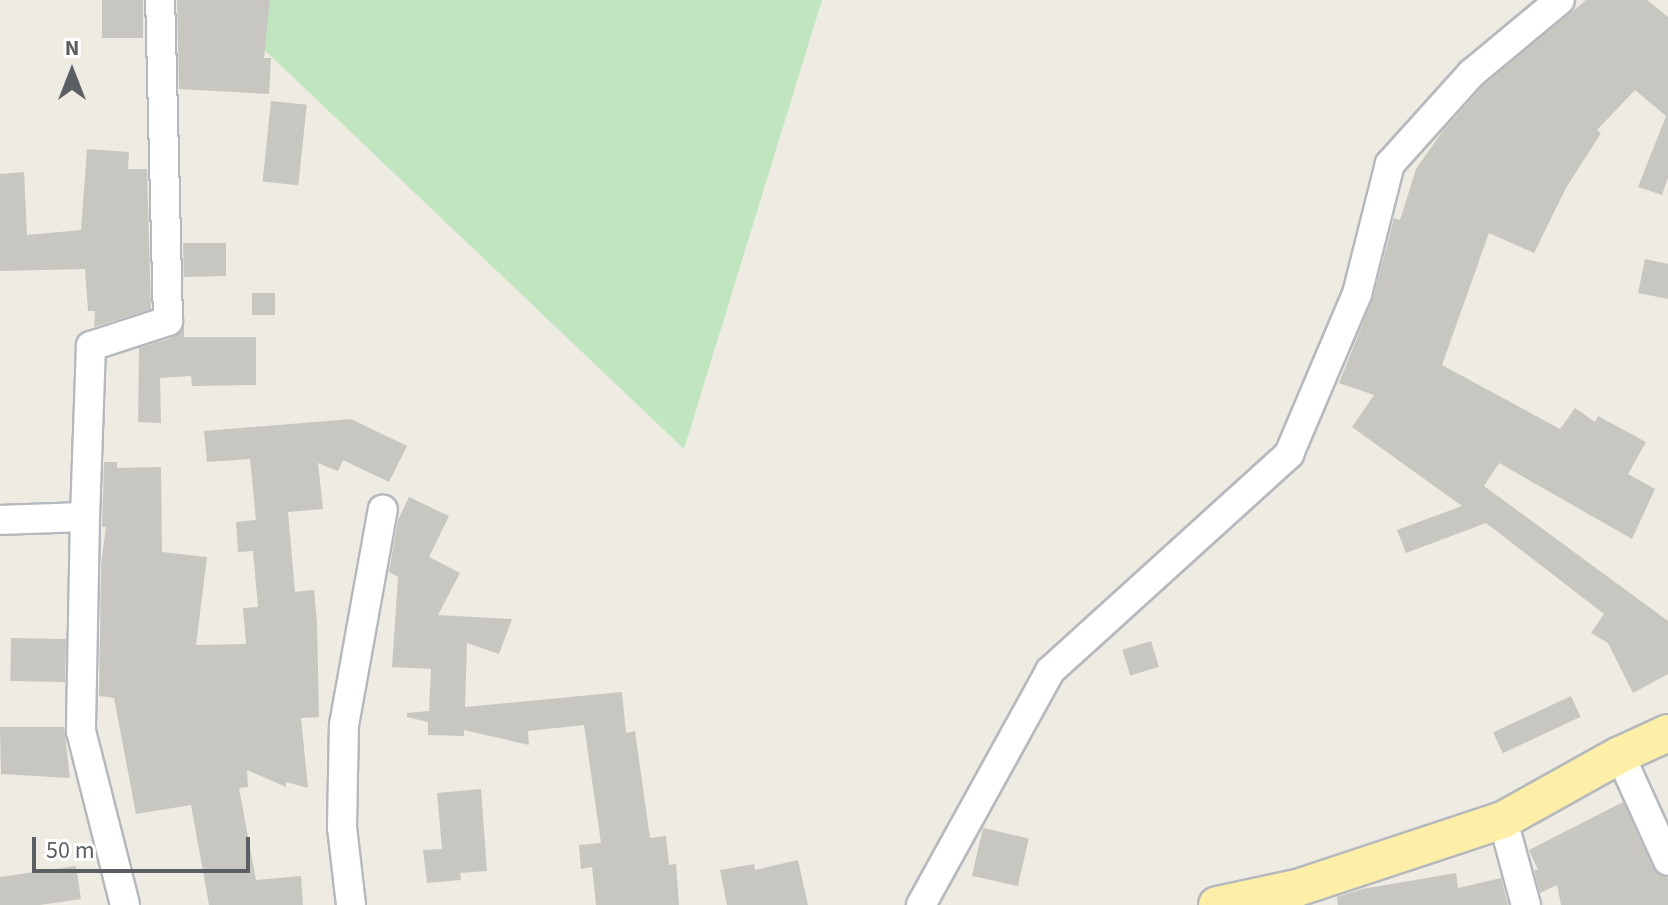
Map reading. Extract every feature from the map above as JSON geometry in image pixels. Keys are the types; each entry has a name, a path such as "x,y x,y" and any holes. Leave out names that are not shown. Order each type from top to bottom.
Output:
{"main road":[{"path":"1217,905 1299,897 1503,820 1620,755 1668,733"}],"street":[{"path":"125,905 81,731 91,346 168,321 160,0"},
{"path":"921,905 1050,671 1289,454 1357,294 1390,164 1472,73 1560,0"},
{"path":"351,905 342,827 344,725 383,509"},
{"path":"0,520 85,517"},
{"path":"1620,755 1668,861"},
{"path":"1503,820 1526,905"}],"green space":[{"path":"212,0 822,0 684,449"}],"building":[{"path":"102,0 143,0 143,38 102,38"},
{"path":"177,0 270,0 264,58 271,58 269,94 179,89"},
{"path":"1586,0 1647,0 1668,17 1668,178 1662,195 1638,187 1666,116 1635,90 1597,130 1601,133 1566,188 1534,253 1489,233 1442,365 1560,429 1575,408 1595,422 1598,416 1646,442 1628,474 1655,489 1632,539 1499,463 1484,486 1668,621 1668,674 1633,693 1608,643 1591,633 1604,614 1486,523 1406,553 1397,530 1462,506 1352,427 1374,395 1339,383 1373,298 1394,218 1400,220 1416,169 1442,132 1484,85"},
{"path":"271,101 307,105 298,185 263,182"},
{"path":"87,149 129,152 128,169 147,169 151,309 94,327 95,311 88,311 85,269 0,271 0,174 24,172 27,235 81,230"},
{"path":"183,243 226,243 226,276 184,277 184,289"},
{"path":"1645,259 1668,264 1668,299 1638,293"},
{"path":"252,293 275,293 275,315 252,315"},
{"path":"184,324 184,337 256,337 256,385 192,386 191,376 160,378 161,423 138,422 139,348 174,337"},
{"path":"351,419 407,446 389,482 343,460 338,471 318,463 323,509 288,512 295,592 314,590 317,622 319,717 301,718 308,788 286,782 286,787 247,770 248,787 239,788 256,880 301,876 303,905 209,905 191,805 136,814 114,698 99,696 101,565 106,527 102,527 104,462 117,462 117,468 161,467 162,552 207,557 196,645 246,644 243,608 258,607 253,551 238,552 236,522 256,520 250,459 207,462 204,431"},
{"path":"409,497 449,516 429,557 460,573 438,615 512,619 499,654 467,643 465,707 622,692 626,733 635,731 650,838 666,836 669,865 676,864 679,905 596,905 592,867 581,869 579,845 601,843 584,725 528,731 529,745 464,730 464,736 428,735 428,722 407,717 407,713 429,711 431,669 392,667 398,577 389,572 398,520"},
{"path":"11,638 66,639 65,682 10,681"},
{"path":"1151,641 1159,667 1130,676 1122,650"},
{"path":"1571,696 1581,717 1503,753 1493,732"},
{"path":"0,727 64,727 70,778 1,774"},
{"path":"481,789 487,871 460,873 461,880 427,883 423,850 442,849 437,793"},
{"path":"1623,802 1653,868 1668,878 1668,905 1561,905 1557,885 1540,893 1534,870 1538,870 1529,850"},
{"path":"983,828 1029,839 1018,886 972,876"},
{"path":"798,860 808,905 727,905 720,870 754,864 755,870"},
{"path":"76,866 81,899 40,905 0,905 0,877"},
{"path":"1456,873 1458,888 1501,878 1508,905 1338,905 1337,897 1362,889"}]}
